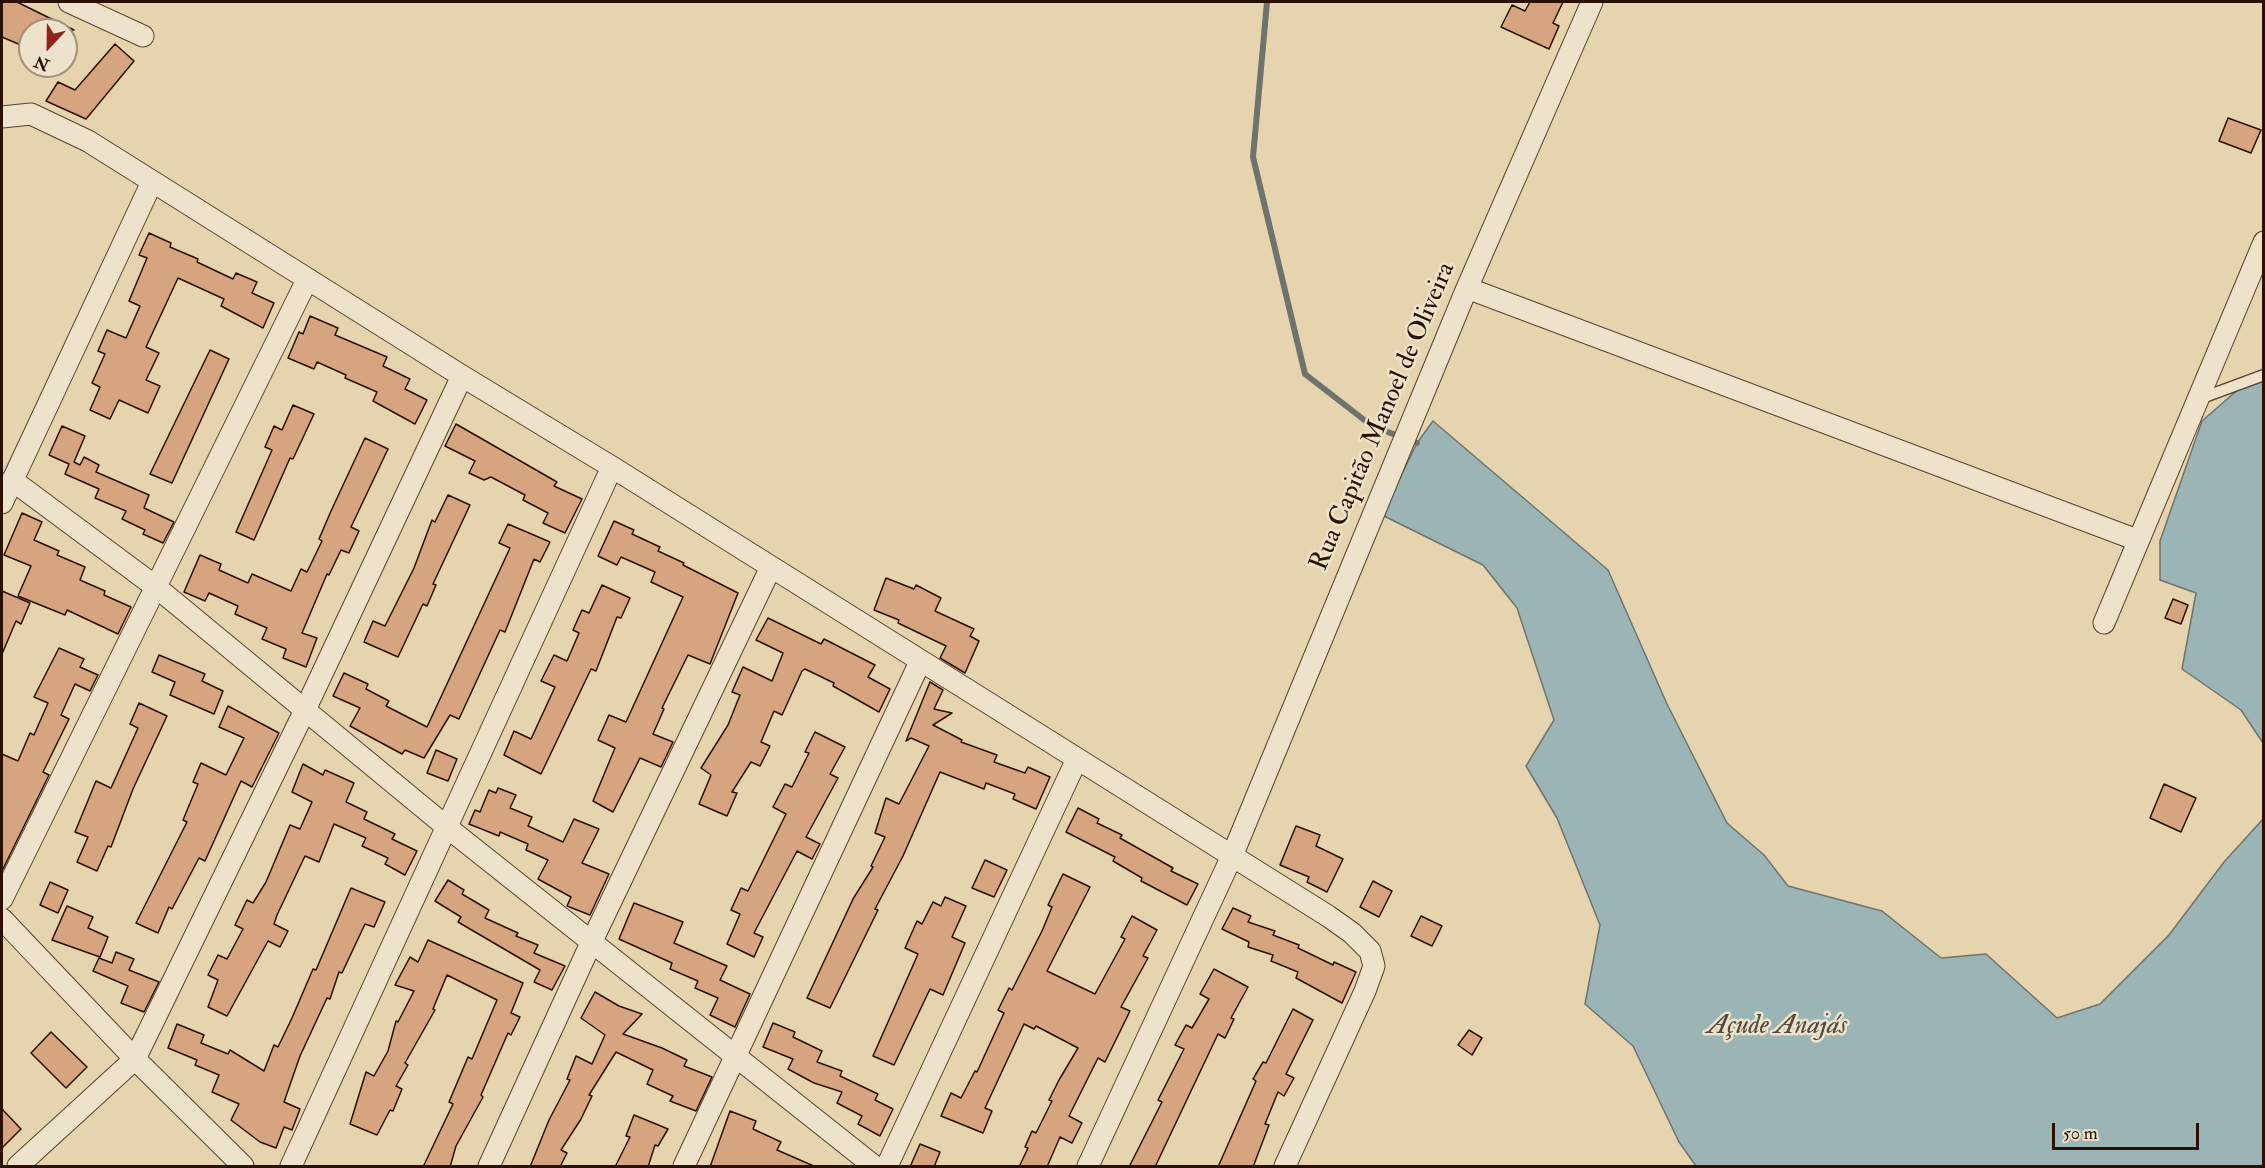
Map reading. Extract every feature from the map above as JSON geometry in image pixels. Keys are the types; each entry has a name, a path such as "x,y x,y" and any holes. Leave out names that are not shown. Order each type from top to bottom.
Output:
{"street":[{"path":"69,2 104,9 143,36"},
{"name":"Rua Capitão Manoel de Oliveira","path":"1088,1167 1232,855 1467,288 1592,2"},
{"path":"2,117 31,114 57,125 152,182 1232,855 1352,933 1370,951 1374,966 1286,1167"},
{"path":"2,503 152,182"},
{"path":"2104,623 2264,242"},
{"path":"2,899 307,280"},
{"path":"1467,288 2137,540"},
{"path":"18,1167 135,1059 305,710 462,376"},
{"path":"291,1167 612,467"},
{"path":"12,480 156,587 448,828 874,1167"},
{"path":"489,1167 591,943 771,567"},
{"path":"684,1167 734,1055 920,662"},
{"path":"887,1167 1077,759"},
{"path":"2,919 135,1059 243,1167"}],"lane":[{"path":"2197,400 2264,375"}],"water":[{"path":"2263,379 2263,743 2241,710 2182,669 2196,593 2160,580 2160,541 2202,421 2241,387"},
{"name":"Açude Anajás","path":"1433,421 1608,570 1667,704 1727,823 1764,855 1788,886 1882,911 1941,958 1986,954 2057,1018 2100,1004 2169,935 2224,862 2263,819 2263,1166 1696,1166 1679,1142 1633,1046 1585,1004 1600,925 1557,818 1526,766 1554,720 1517,608 1483,565 1382,515 1417,443"}],"building":[{"path":"2,2 17,2 50,18 18,18 18,44 2,37"},
{"path":"1530,2 1563,2 1553,23 1559,26 1549,49 1501,27 1512,5 1525,11"},
{"path":"115,44 134,61 86,119 46,101 58,82 75,90"},
{"path":"2228,118 2261,130 2251,153 2219,141"},
{"path":"149,233 171,243 170,247 198,259 197,262 233,279 236,273 257,282 252,293 274,303 263,328 221,306 224,299 178,278 146,347 159,353 146,380 160,386 148,413 119,400 110,419 90,410 100,387 92,383 105,354 98,351 107,330 126,338 140,306 129,301 147,258 139,255"},
{"path":"310,316 338,328 335,335 387,357 383,366 410,379 405,389 427,400 415,424 373,401 377,392 345,378 346,375 317,362 314,369 288,358 299,332 303,334"},
{"path":"210,350 229,359 172,483 150,474"},
{"path":"293,405 314,414 293,459 290,458 254,540 236,532 272,450 265,447 274,426 282,430"},
{"path":"456,424 557,482 554,486 582,499 565,533 543,523 548,513 523,500 525,495 491,477 484,480 469,473 475,461 445,446"},
{"path":"62,426 85,436 74,462 80,465 84,457 99,465 96,472 149,495 144,508 174,522 163,543 143,534 145,530 122,519 126,511 95,498 99,489 65,474 69,464 49,455"},
{"path":"365,438 388,449 351,527 359,531 349,553 341,550 329,575 327,574 302,633 317,638 306,667 283,658 286,649 262,639 267,628 235,614 238,606 209,593 205,601 184,592 200,555 221,564 219,570 248,583 252,574 291,591 301,569 307,572 322,541 319,539"},
{"path":"448,495 470,505 433,584 436,585 427,606 423,604 398,657 364,642 373,621 385,626 414,568 432,520 435,522"},
{"path":"22,513 42,522 34,540 59,551 57,555 85,567 80,580 105,591 104,595 131,607 118,634 67,610 65,615 18,596 31,566 4,555"},
{"path":"614,521 634,530 632,534 660,547 658,551 738,593 710,664 688,655 662,708 664,709 653,734 673,742 661,767 640,758 613,812 593,801 615,748 598,740 609,715 626,722 683,597 651,582 655,572 621,557 617,565 598,556"},
{"path":"508,524 550,542 540,562 534,559 505,632 500,630 459,719 450,715 424,758 405,750 402,754 350,726 360,708 333,696 344,673 368,684 366,689 389,701 386,706 427,727 510,548 499,543"},
{"path":"886,578 914,589 916,585 941,598 935,611 974,629 970,636 979,641 965,673 940,658 946,646 898,623 899,620 874,610"},
{"path":"602,585 630,598 621,618 617,617 596,671 591,669 541,774 504,755 514,731 531,739 555,687 541,681 554,655 567,661 579,633 573,630 582,610 589,613"},
{"path":"2,591 30,603 21,624 16,621 2,654"},
{"path":"2173,599 2188,605 2181,624 2165,618"},
{"path":"768,618 821,644 824,639 875,665 868,677 890,689 879,712 833,686 834,683 805,669 802,671 782,715 774,711 761,742 770,746 760,766 751,762 732,792 737,793 727,816 699,804 711,775 701,768 728,725 740,695 732,692 743,667 772,681 783,653 756,640"},
{"path":"59,648 84,659 80,667 98,675 90,691 75,684 61,715 69,719 43,772 49,775 2,871 2,754 18,761 30,733 34,735 48,703 34,697"},
{"path":"159,655 205,674 202,681 223,691 214,714 170,695 175,682 152,672"},
{"path":"930,682 943,690 934,709 952,713 933,725 962,740 961,742 997,755 994,762 1025,773 1028,767 1050,777 1036,809 1013,799 1015,794 986,783 984,789 940,772 903,856 875,909 878,910 830,1008 807,998 853,899 873,867 871,866 885,837 875,833 886,798 899,804 929,746 911,738 906,741"},
{"path":"139,703 167,716 133,789 111,847 108,846 97,871 77,862 88,837 75,832 96,781 111,788 138,728 130,724"},
{"path":"228,706 279,733 252,787 241,781 205,861 199,858 172,909 169,907 158,933 136,923 187,822 183,820 198,784 193,782 201,763 226,775 244,738 219,727"},
{"path":"815,732 845,747 830,774 838,778 806,837 820,844 812,859 797,851 754,933 763,937 754,957 727,944 740,914 731,910 741,888 748,891 786,814 773,807 785,784 792,787 809,753 805,752"},
{"path":"436,750 457,759 448,781 427,773"},
{"path":"303,764 323,775 325,770 354,783 346,802 367,812 364,819 395,834 392,839 417,851 405,875 385,864 388,858 362,846 366,838 334,824 319,862 305,856 277,915 274,924 288,931 280,947 268,941 227,1016 208,1007 218,980 208,975 218,955 227,959 243,929 235,925 247,900 253,903 266,882 290,825 300,829 312,802 292,792"},
{"path":"2164,784 2196,798 2181,832 2150,818"},
{"path":"498,788 516,795 510,808 532,817 528,826 563,842 574,819 599,829 582,863 609,874 590,915 567,906 571,897 538,879 548,860 526,850 528,844 500,832 499,836 469,824 475,810 480,812 489,790 496,793"},
{"path":"1078,808 1099,819 1097,823 1122,835 1120,838 1173,868 1171,871 1198,884 1187,905 1141,881 1142,878 1113,861 1115,857 1066,832"},
{"path":"1296,826 1320,835 1316,846 1343,859 1327,892 1307,882 1309,877 1280,865"},
{"path":"985,860 1007,870 994,897 972,888"},
{"path":"1063,874 1090,887 1047,971 1095,994 1125,939 1121,937 1132,916 1157,930 1143,956 1148,958 1121,1007 1130,1011 1105,1062 1098,1058 1069,1116 1082,1123 1072,1143 1060,1137 1047,1167 1019,1167 1028,1148 1025,1147 1032,1131 1036,1133 1052,1101 1049,1100 1078,1048 1036,1026 1034,1029 1024,1024 985,1108 992,1111 983,1133 941,1116 951,1093 961,1098 975,1071 977,1072 1004,1013 998,1010 1009,988 1012,990 1042,931 1052,907 1048,905"},
{"path":"448,880 464,890 462,894 489,910 485,918 518,933 516,936 538,945 534,953 565,966 552,990 534,982 540,970 458,922 461,917 435,901"},
{"path":"1373,881 1392,891 1379,917 1360,907"},
{"path":"50,882 68,890 58,913 40,905"},
{"path":"351,888 385,902 374,927 365,924 342,973 339,972 330,999 327,998 300,1056 284,1102 300,1109 292,1130 284,1127 276,1148 260,1142 231,1120 239,1104 212,1092 219,1075 195,1065 197,1060 168,1048 177,1024 204,1035 201,1043 228,1054 230,1050 264,1071 274,1045 278,1047 292,1018 313,969 316,970"},
{"path":"945,897 966,906 952,937 965,943 943,995 930,989 894,1065 873,1056 918,954 905,948 917,921 922,924 933,902 941,906"},
{"path":"634,903 683,922 674,943 727,966 720,980 750,994 735,1027 710,1015 718,998 695,988 698,981 670,969 672,963 619,939"},
{"path":"67,906 93,917 88,928 108,937 100,957 52,940"},
{"path":"1233,908 1251,916 1248,922 1275,931 1273,935 1299,945 1298,948 1333,965 1334,962 1356,972 1342,1003 1296,978 1298,972 1271,961 1273,955 1248,947 1249,942 1222,929"},
{"path":"1421,916 1442,926 1432,946 1411,936"},
{"path":"428,940 523,983 511,1013 520,1017 511,1035 508,1033 481,1095 483,1097 456,1146 450,1167 423,1167 453,1104 449,1102 468,1057 472,1059 497,1000 447,975 433,1009 435,1010 405,1063 408,1065 396,1086 402,1089 393,1111 390,1110 377,1135 350,1124 366,1072 374,1076 388,1051 396,1021 398,1022 414,991 395,985 410,957 418,962"},
{"path":"116,952 134,959 129,970 159,982 144,1012 121,1003 128,986 93,971 99,958 112,963"},
{"path":"1214,969 1248,987 1231,1018 1234,1019 1225,1038 1218,1034 1155,1167 1129,1167 1162,1102 1158,1100 1184,1049 1175,1045 1186,1025 1192,1028 1209,999 1200,994"},
{"path":"595,992 619,1006 642,1014 623,1034 687,1060 684,1066 712,1077 696,1111 670,1101 673,1096 647,1084 653,1070 616,1052 589,1095 592,1096 581,1119 561,1150 567,1153 560,1167 530,1167 549,1120 570,1080 567,1079 576,1056 592,1064 605,1035 581,1018"},
{"path":"1293,1009 1313,1020 1286,1074 1294,1078 1284,1096 1278,1092 1265,1124 1269,1125 1253,1167 1218,1167 1256,1081 1253,1079 1263,1062 1266,1063"},
{"path":"773,1023 795,1032 793,1037 822,1051 817,1062 842,1071 840,1076 878,1094 875,1100 893,1109 880,1136 858,1124 862,1116 837,1103 842,1092 814,1083 788,1069 793,1059 763,1047"},
{"path":"1469,1030 1482,1038 1472,1055 1458,1045"},
{"path":"51,1032 87,1067 66,1088 31,1053"},
{"path":"2,1109 21,1129 2,1148"},
{"path":"730,1111 756,1121 753,1129 781,1142 777,1150 816,1167 710,1167"},
{"path":"634,1115 668,1129 658,1146 655,1145 648,1167 615,1167 630,1137 626,1136"},
{"path":"920,1144 940,1152 934,1167 910,1167"}],"waterway":[{"path":"1267,2 1253,157 1305,374 1372,426 1417,443"}]}
